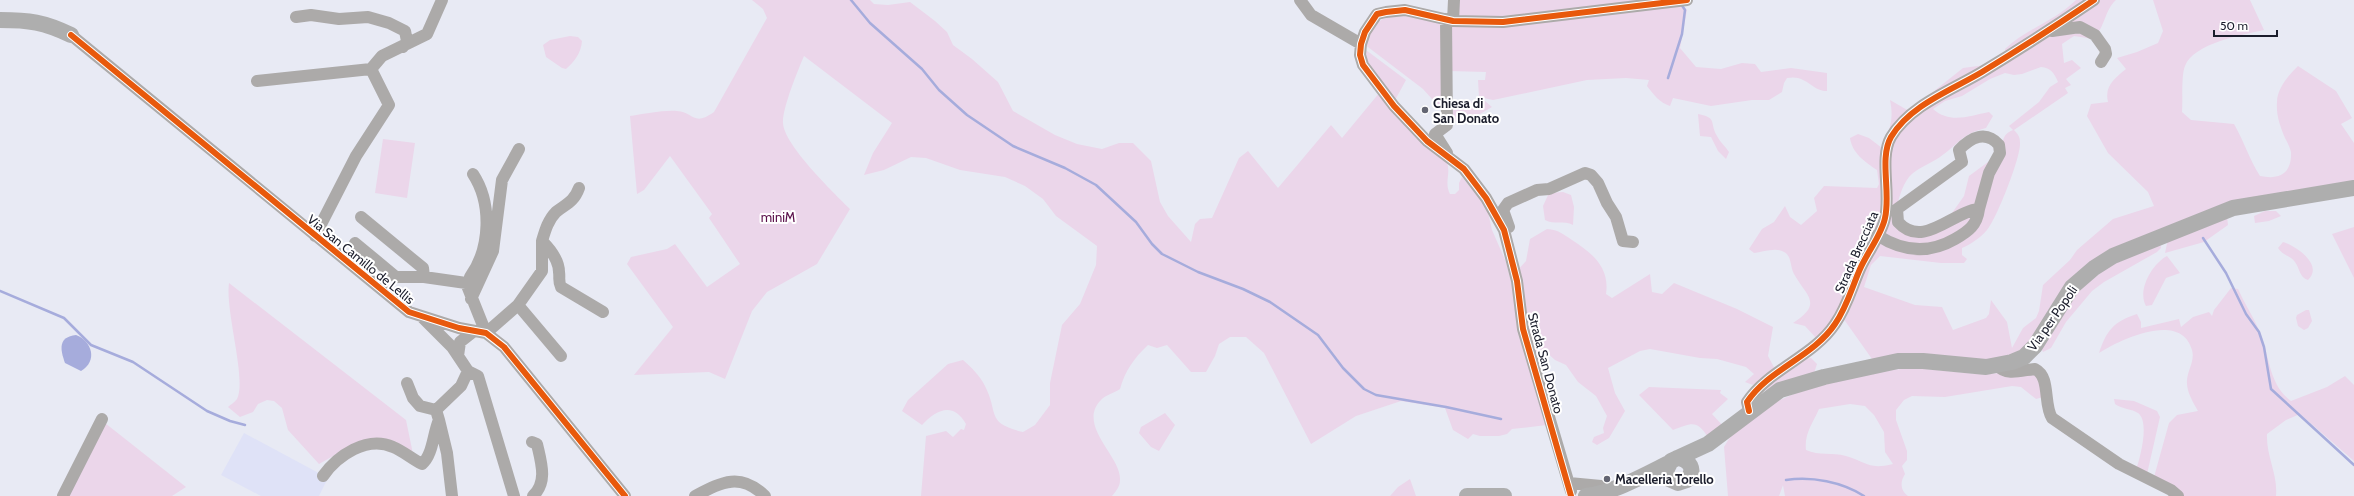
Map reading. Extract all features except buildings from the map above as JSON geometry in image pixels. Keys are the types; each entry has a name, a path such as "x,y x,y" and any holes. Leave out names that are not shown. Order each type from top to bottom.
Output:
{"main road":[{"name":"Via San Camillo de Lellis","path":"0,20 21,20 49,24 71,35"},
{"name":"Via per Popoli","path":"1674,476 1708,444 1749,411 1780,390 1792,385 1886,363 1924,361 1961,366 1998,366 2024,357 2033,350 2072,287 2094,268 2121,252 2233,208 2354,188"},
{"name":"Via per Popoli","path":"1691,471 1708,444"},
{"path":"1674,476 1687,461 1691,471 1688,496"},
{"path":"1586,496 1641,478 1656,475 1674,476 1684,482 1691,471"},
{"path":"1467,496 1504,496"}],"street":[{"path":"257,82 371,69 382,56 427,34 442,0"},
{"path":"1300,0 1311,15 1361,44"},
{"name":"Strada San Donato","path":"1450,159 1435,134 1447,125 1450,20 1454,0"},
{"path":"1450,20 1503,22 1687,0"},
{"name":"Strada Brecciata","path":"1749,411 1747,402 1750,398 1817,344 1835,324 1883,224 1887,209 1886,151 1891,137 1896,130 1914,113 1937,96 2048,31 2094,0"},
{"name":"Strada San Donato","path":"1450,20 1405,10 1377,14 1365,32 1361,44 1360,55 1363,65 1394,106 1427,141 1464,169 1486,198 1504,230 1517,281 1523,329 1570,487 1601,486 1605,491"},
{"path":"296,17 311,15 339,19 368,17 389,23 406,31 407,41 403,47"},
{"path":"2048,31 2080,27 2086,29 2095,35 2105,48 2106,54 2101,62"},
{"name":"Via San Camillo de Lellis","path":"71,35 409,312 455,327 486,333"},
{"name":"Via San Camillo de Lellis","path":"315,236 356,156 389,105 371,69"},
{"path":"1877,235 1900,247 1924,250 1936,248 1959,237 1974,226 1979,209 1989,173 2000,153 1999,145 1988,136 1981,136 1963,145 1958,150 1962,162 1900,206 1896,214 1898,222 1904,228 1922,231 1939,227 1966,211 1979,209"},
{"path":"471,299 493,251 502,180 519,149"},
{"name":"Strada San Donato","path":"1510,255 1509,225 1504,210 1508,203 1537,190 1549,189 1585,173 1591,175 1598,183 1607,203 1616,217 1623,241 1633,242"},
{"path":"355,243 396,277 424,277 461,281 466,283 475,271 486,231 486,207 480,186 473,174"},
{"path":"486,333 518,305 542,271 542,241 546,227 555,213 576,198 579,188"},
{"path":"361,218 423,268 424,277"},
{"path":"542,241 556,260 560,271 558,280 561,287 603,312"},
{"name":"Via San Camillo de Lellis","path":"466,283 471,299 486,333 504,347 625,496"},
{"path":"518,305 561,356"},
{"name":"Via San Camillo de Lellis","path":"420,316 455,352 468,371 478,376 514,496"},
{"path":"455,327 455,352"},
{"path":"455,352 460,342 474,331"},
{"path":"1998,366 2001,370 2006,372 2035,369 2038,371 2044,380 2048,409 2052,418 2119,464 2171,490 2178,496"},
{"path":"323,476 333,462 347,452 377,443 391,446 422,464 428,460 438,415 461,386 468,371"},
{"path":"407,383 413,398 420,406 438,415"},
{"path":"438,415 447,453 452,496"},
{"path":"62,496 102,419"},
{"path":"532,442 537,444 543,476 539,490 533,496"},
{"path":"695,496 716,484 737,480 754,486 765,496"}],"shaded area":[{"path":"244,433 328,478 319,496 261,496 221,475"}],"green space":[{"name":"miniM","path":"752,0 870,0 874,4 888,5 910,2 947,32 953,45 972,59 998,82 1013,111 1055,135 1077,144 1102,149 1119,143 1133,143 1151,161 1160,202 1168,216 1191,242 1195,224 1200,219 1212,218 1239,158 1248,151 1278,188 1331,125 1342,138 1380,92 1447,163 1448,190 1450,194 1455,194 1459,190 1459,183 1462,177 1487,208 1492,230 1506,262 1547,425 1512,429 1507,434 1499,436 1480,436 1473,434 1468,439 1453,430 1445,408 1401,401 1356,416 1311,444 1264,353 1246,337 1230,337 1219,344 1215,356 1206,372 1191,372 1167,345 1157,348 1148,345 1131,365 1120,389 1103,398 1095,410 1094,420 1097,430 1119,471 1120,480 1118,489 1112,496 921,496 926,436 946,431 953,437 961,429 964,430 966,424 956,412 944,410 933,415 922,425 902,411 908,400 948,364 963,360 976,372 983,382 998,421 1011,429 1023,432 1035,425 1050,405 1050,383 1062,325 1080,304 1096,265 1097,246 1056,216 1043,199 1025,186 1005,177 960,170 926,158 911,157 884,170 864,175 873,153 892,123 804,56 791,90 783,117 785,132 810,168 850,209 817,264 767,292 752,311 725,379 709,372 634,375 673,327 627,264 631,257 667,249 675,244 707,287 740,264 709,218 712,214 670,156 644,190 637,194 630,116 677,111 683,112 698,119 714,112 767,18 763,9"},
{"path":"1456,0 1652,0 1543,14 1459,18"},
{"path":"2076,0 2116,0 2109,9 2100,29 2093,39 2074,36 2062,44 2064,63 2072,60 2081,68 2066,79 2071,85 2065,88 2068,93 2014,130 2020,139 2017,161 1991,224 1981,236 1969,245 1962,248 1962,255 1967,259 1964,263 1941,263 1880,256 1871,265 1864,287 1915,305 1942,307 1953,330 1986,318 1989,314 1991,300 2007,322 2012,348 2023,328 2036,318 2039,311 2043,285 2070,260 2077,250 2113,219 2154,206 2148,192 2108,153 2087,116 2091,104 2108,102 2107,96 2111,83 2126,69 2117,58 2137,52 2158,43 2163,31 2153,0 2250,0 2264,30 2220,41 2198,51 2190,58 2184,70 2182,112 2191,120 2234,124 2260,176 2278,176 2287,170 2291,160 2291,152 2279,120 2277,111 2278,97 2284,82 2298,66 2336,91 2352,118 2341,124 2354,143 2354,184 2290,195 2084,268 2072,278 2054,301 2031,339 2010,360 1872,359 1843,318 1817,339 1805,326 1793,323 1808,310 1810,299 1794,274 1787,254 1777,250 1754,253 1749,249 1762,229 1774,222 1785,206 1790,217 1801,225 1817,211 1814,198 1824,186 1877,188 1879,184 1877,170 1856,153 1850,138 1858,134 1869,138 1882,148 1887,136 1892,113 1890,100 1909,111 1963,68 1985,65 2007,57 2005,49 2013,42 2068,7","holes":["2041,67 2047,68 2052,72 2058,82 2050,87 2039,102 2009,126 2013,130 2007,133 2004,138 2003,151 1969,176 1964,196 1952,213 1913,234 1895,211 1906,181 1916,171 1940,157 1965,136 1986,128 1993,116 1989,112 1967,117 1953,118 1939,114 1933,109 1945,101 1962,96 1990,79 2005,73 2014,75 2022,74"]},
{"path":"1682,4 1687,10 1680,48 1696,67 1721,69 1742,63 1755,64 1761,72 1791,68 1827,73 1827,91 1794,77 1787,78 1782,92 1769,100 1752,100 1711,106 1673,98 1670,106 1666,105 1660,100 1647,86 1649,80 1626,78 1587,80 1493,100 1479,97 1478,80 1485,80 1486,72 1449,71 1451,26"},
{"path":"1406,16 1439,23 1442,27 1443,108 1440,108 1423,89 1364,44 1376,24 1380,21 1389,17"},
{"path":"570,36 578,37 582,41 577,56 566,69 562,68 546,57 543,45 550,40"},
{"path":"1366,50 1406,80 1394,102 1366,59"},
{"path":"1485,101 1492,107 1468,121 1450,122 1449,103"},
{"path":"1698,114 1711,119 1717,136 1729,152 1726,159 1718,151 1711,137 1700,136"},
{"path":"383,139 415,143 407,198 375,193"},
{"path":"1563,192 1571,195 1574,207 1573,225 1545,220 1543,206 1549,193"},
{"path":"2265,211 2276,211 2281,216 2269,221 2255,223 2254,216"},
{"path":"2227,216 2228,225 2204,242 2165,253 2168,239"},
{"path":"2354,227 2354,278 2332,234"},
{"path":"1547,229 1558,231 1593,256 1602,268 1605,276 1607,284 1606,294 1612,298 1650,274 1652,292 1662,294 1674,283 1737,309 1773,327 1768,356 1776,371 1753,385 1745,382 1754,374 1746,367 1717,359 1700,358 1650,349 1640,351 1608,368 1615,393 1625,411 1609,438 1597,445 1592,442 1594,437 1604,433 1603,428 1607,416 1596,396 1578,382 1566,365 1555,360 1544,350 1535,355 1526,329 1516,272 1526,261 1530,239"},
{"path":"2160,241 2161,248 2157,252 2104,282 2092,291 2066,322 2051,348 2043,352 2041,348 2074,294 2108,267"},
{"path":"2283,242 2301,252 2311,262 2313,268 2312,274 2308,280 2301,275 2293,260 2278,248"},
{"path":"2167,256 2180,273 2166,278 2152,305 2146,306 2143,293 2145,285 2151,271"},
{"path":"229,283 406,420 413,454 399,444 342,451 319,464 288,430 282,408 274,401 267,400 258,404 253,412 240,417 228,407 237,399 239,390 238,361 230,310"},
{"path":"2231,288 2238,289 2259,330 2274,378 2283,394 2291,401 2327,387 2345,376 2354,385 2354,461 2300,414 2286,420 2267,434 2268,450 2275,480 2276,496 2181,496 2154,477 2169,423 2177,415 2198,411 2190,396 2187,384 2193,354 2186,338 2176,332 2163,330 2149,332 2120,341 2099,353 2108,333 2122,320 2137,314 2141,322 2141,328 2179,319 2181,327 2193,317 2209,312 2212,316 2214,310"},
{"path":"2309,310 2312,321 2308,328 2304,330 2298,326 2296,318 2297,315"},
{"path":"1811,358 1817,364 1814,373 1765,393 1766,388 1805,359"},
{"path":"1916,368 1977,374 2037,372 2043,397 2036,399 2021,387 2012,386 1945,397 1912,396 1904,400 1896,410 1896,420 1907,451 1907,460 1902,466 1905,474 1902,480 1902,489 1908,496 1785,496 1783,485 1779,496 1728,496 1724,447 1738,428 1758,412 1783,399 1810,388 1838,380 1893,370","holes":["1850,404 1865,406 1874,415 1884,432 1885,452 1893,464 1873,466 1846,456 1816,453 1806,450 1806,439 1819,409"]},
{"path":"1649,387 1721,390 1720,393 1728,399 1712,414 1724,427 1709,439 1701,428 1694,424 1673,430 1639,395"},
{"path":"2114,399 2134,401 2157,411 2160,417 2147,474 2136,470 2140,457 2144,432 2142,418 2138,413 2115,404"},
{"path":"1165,413 1175,425 1159,451 1151,447 1139,433 1141,427"},
{"path":"105,423 186,487 172,496 66,496"},
{"path":"1410,479 1416,496 1390,496 1398,487"}],"water":[{"path":"76,335 86,342 91,352 90,362 81,371 65,363 62,353 63,341 70,336"}],"waterway":[{"path":"851,0 870,23 922,69 939,90 967,115 1013,146 1065,168 1096,185 1136,222 1152,244 1162,254 1198,272 1243,289 1270,302 1318,335 1343,368 1364,389 1376,395 1446,407 1501,419"},
{"path":"1668,78 1682,34 1685,10 1681,4"},
{"path":"2203,238 2226,273 2246,314 2259,332 2264,347 2271,389 2354,465"},
{"path":"0,291 64,318 91,345 133,362 207,411 230,421 245,425"},
{"path":"1786,480 1806,479 1826,481 1846,487 1864,496"}],"cycle path":[{"path":"1571,496 1523,329 1517,281 1504,230 1486,198 1464,169 1427,141 1394,106 1363,65 1360,55 1361,44 1365,32 1377,14 1386,12 1405,10 1453,21 1503,22 1687,0"},
{"path":"1749,411 1747,402 1756,391 1826,335 1843,311 1860,269 1878,237 1885,218 1887,198 1885,165 1886,155 1891,137 1899,126 1909,116 1932,99 1970,79 2094,0"},
{"path":"71,35 409,312 459,328 486,333 504,347 625,496"}],"place":[{"name":"Chiesa di San Donato","path":"1425,110"},
{"name":"Macelleria Torello","path":"1607,479"}]}
